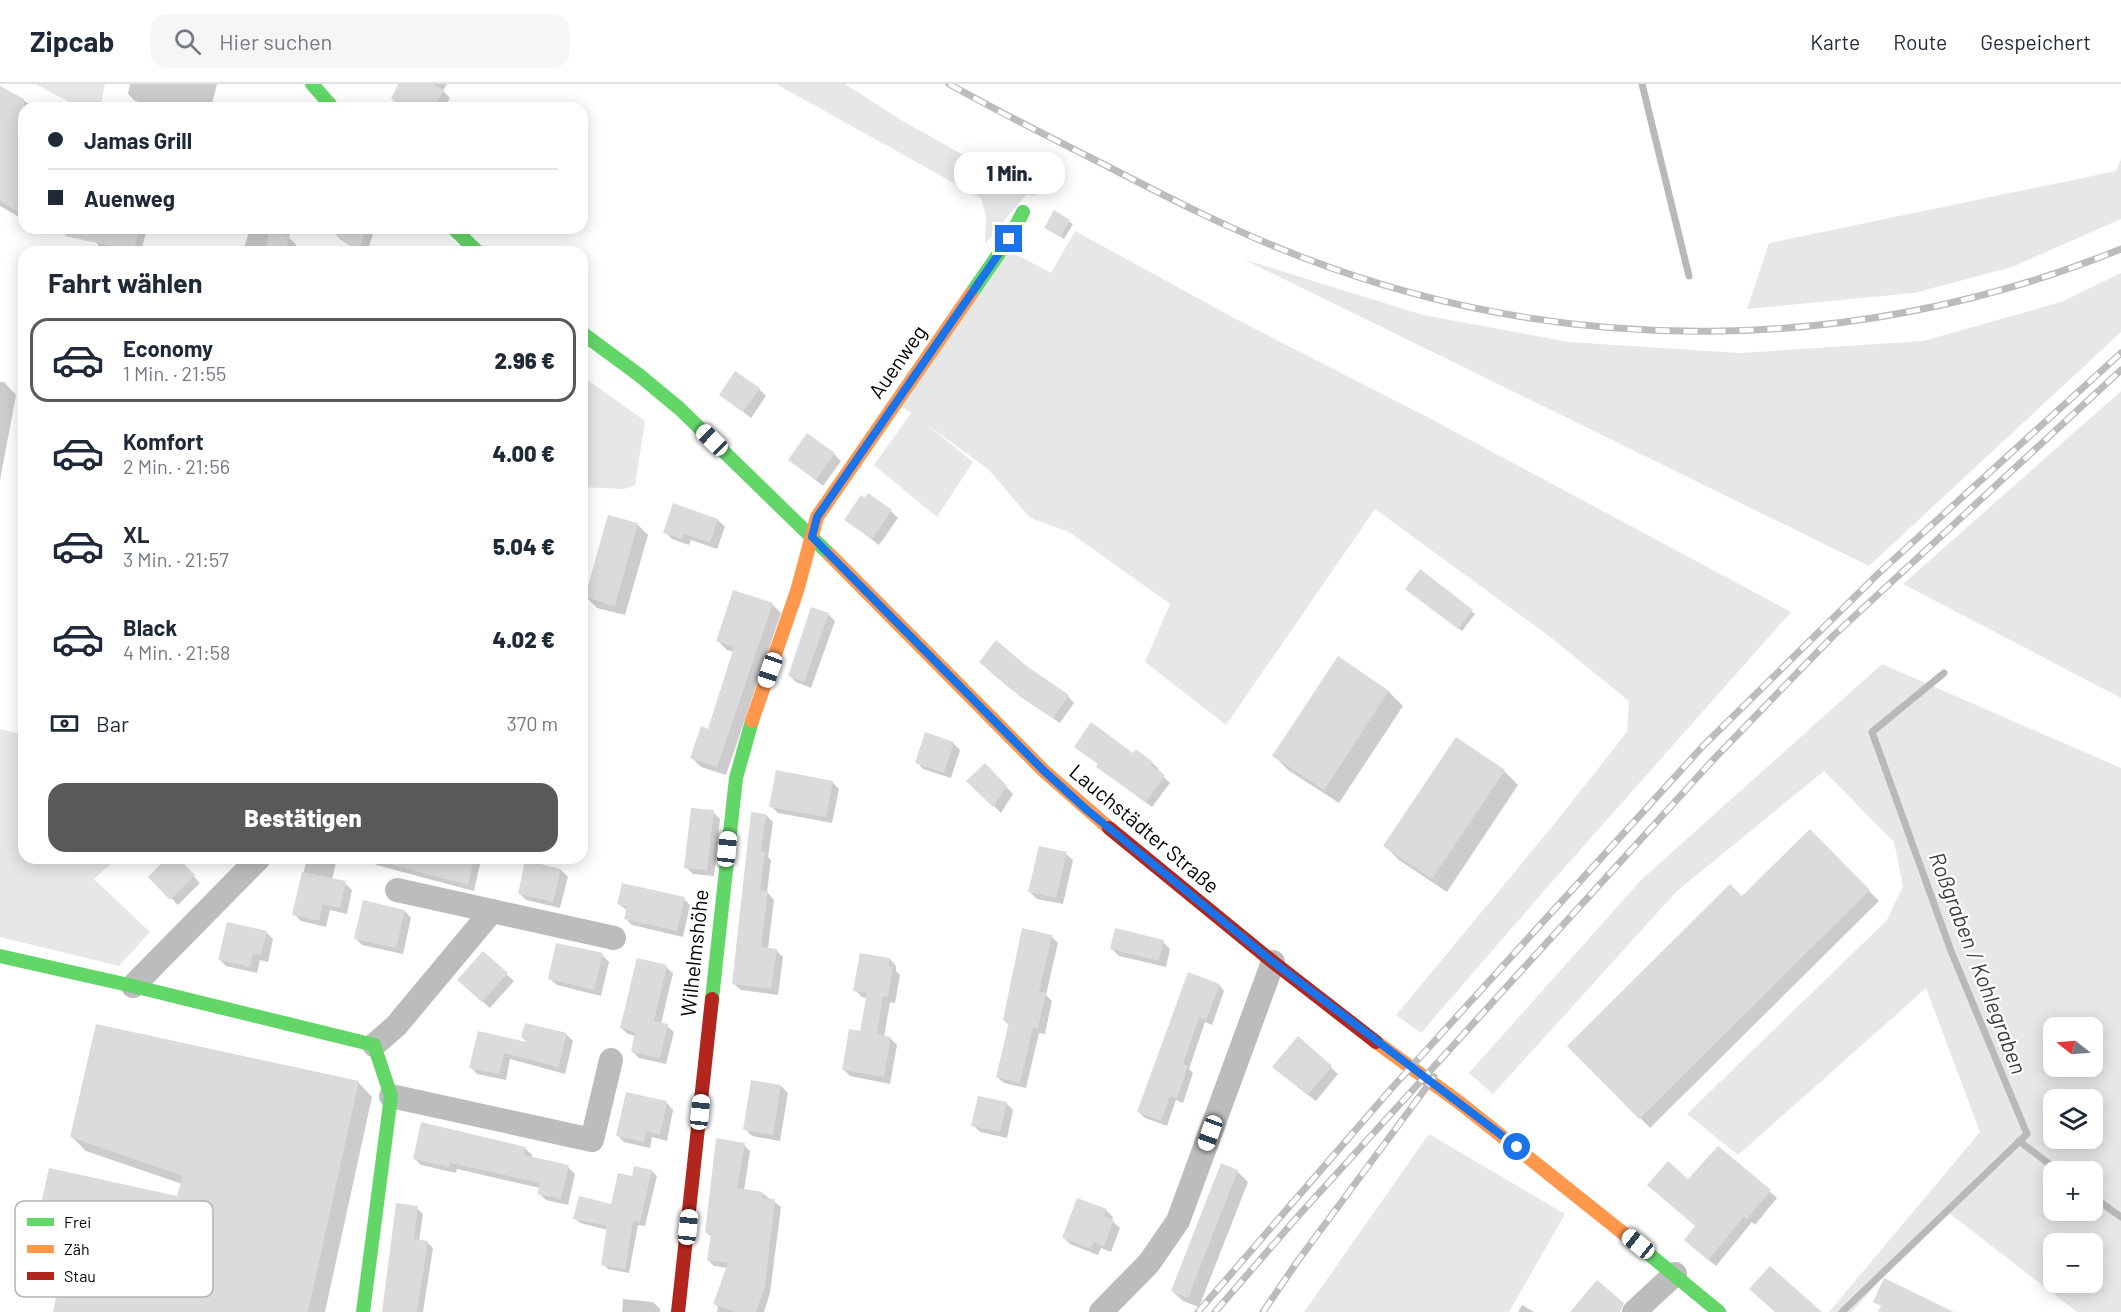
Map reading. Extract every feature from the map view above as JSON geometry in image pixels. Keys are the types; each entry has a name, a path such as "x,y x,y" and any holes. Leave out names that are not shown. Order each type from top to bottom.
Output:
{"street":[{"path":"312,84 328,102"},
{"name":"Auenweg","path":"812,537 817,517 1009,239 1023,212"},
{"path":"459,234 472,246"},
{"name":"Lauchstädter Straße","path":"588,337 680,409 812,537 1052,779 1113,832 1273,962 1468,1109 1675,1274 1719,1312"},
{"name":"Wilhelmshöhe","path":"678,1312 736,778 749,730 797,591 812,537"},
{"path":"133,986 253,864"},
{"path":"397,890 614,938"},
{"path":"374,1045 396,1026 492,911"},
{"path":"0,956 374,1045"},
{"path":"1101,1312 1149,1263 1178,1221 1273,962"},
{"path":"363,1312 391,1096 374,1045"},
{"path":"391,1096 592,1140 611,1060"},
{"path":"1634,1312 1675,1274"}],"shaded area":[{"path":"35,84 105,84 101,102 70,102"},
{"path":"776,84 845,84 901,120 1037,196 1026,195 985,244 986,217 981,198"},
{"path":"2121,159 2121,219 2012,267 1914,293 1747,309 1769,243 2116,171"},
{"path":"1075,231 1236,319 1433,420 1791,612 1421,1033 1396,1015 1551,828 1627,732 1629,701 1549,636 1375,509 1226,725 1145,662 1170,604 1069,532 1030,518 988,469 926,424 973,462 937,517 874,465 911,413 900,405 1008,250 1051,273"},
{"path":"1243,259 1423,315 1569,342 1740,353 1923,341 2061,302 2121,273 2121,332 1869,566"},
{"path":"588,380 645,421 635,485 624,489 588,487"},
{"path":"2121,391 2121,698 1903,584"},
{"path":"1882,664 2121,768 2121,1312 2077,1312 2052,1293 2103,1293 2103,1233 2043,1233 2043,1286 1949,1213 1882,1278 1852,1312 1829,1312 1980,1132 1926,988 1738,1155 1687,1114 1887,920 1903,886 1894,842 1824,771 1677,891 1493,1094 1469,1073 1641,880"},
{"path":"0,729 18,734 18,864 110,864 94,879 150,932 119,966 0,937"},
{"path":"1429,1134 1565,1214 1509,1312 1304,1312"}],"building":[{"path":"398,84 433,84 444,90 437,102 397,102 391,99"},
{"path":"0,86 24,99 24,102 18,102 18,212 0,201"},
{"path":"1054,210 1070,220 1061,237 1044,228"},
{"path":"65,234 138,234 135,246 111,246 65,236"},
{"path":"269,234 289,236 287,246 266,246"},
{"path":"335,234 364,234 361,246 352,246"},
{"path":"735,371 760,388 743,412 719,395"},
{"path":"807,433 835,453 816,480 788,460"},
{"path":"868,493 892,510 872,539 844,520 861,495 865,498"},
{"path":"673,503 718,519 710,543 684,534 682,539 663,533"},
{"path":"608,515 638,523 615,606 588,598 588,586"},
{"path":"1420,569 1473,610 1458,629 1405,589"},
{"path":"733,590 773,603 717,767 690,758 701,726 708,729 734,647 716,641"},
{"path":"811,607 829,613 804,682 788,676"},
{"path":"996,640 1028,667 1069,695 1053,718 1012,690 979,662"},
{"path":"1338,656 1389,691 1324,790 1272,756"},
{"path":"1091,722 1133,753 1136,749 1153,762 1151,765 1165,775 1146,802 1096,767 1098,764 1074,747"},
{"path":"925,732 954,742 944,773 915,763"},
{"path":"1456,737 1505,770 1432,879 1383,846"},
{"path":"985,763 1007,786 993,807 966,781"},
{"path":"776,770 833,781 826,817 769,807"},
{"path":"691,808 714,810 707,870 684,868"},
{"path":"751,812 766,814 761,851 765,852 760,890 768,891 761,947 777,949 771,989 732,984"},
{"path":"1810,829 1870,890 1639,1119 1567,1046 1730,884 1742,896"},
{"path":"1039,846 1067,852 1056,898 1028,892"},
{"path":"161,864 184,864 195,875 170,900 148,877"},
{"path":"393,864 473,864 468,885"},
{"path":"524,864 541,864 561,869 553,902 518,894"},
{"path":"302,872 346,881 340,908 323,904 319,921 292,915"},
{"path":"622,883 685,897 677,931 624,919 627,907 617,904"},
{"path":"363,900 405,910 396,948 354,939"},
{"path":"227,922 267,931 261,955 253,954 250,967 218,960"},
{"path":"1022,928 1052,935 1039,992 1046,993 1038,1028 1033,1027 1020,1083 996,1077 1009,1022 1003,1020"},
{"path":"1115,928 1164,940 1159,961 1110,949"},
{"path":"556,943 603,953 594,990 548,979"},
{"path":"483,951 508,973 482,1002 457,980"},
{"path":"860,953 890,958 889,966 893,967 888,997 883,996 877,1034 891,1037 884,1077 842,1070 849,1029 860,1031 867,993 853,991"},
{"path":"637,958 667,965 654,1021 668,1024 660,1058 631,1052 635,1032 620,1028"},
{"path":"1188,972 1220,984 1206,1020 1199,1017 1183,1064 1188,1066 1177,1098 1170,1096 1161,1121 1137,1112"},
{"path":"525,1023 567,1033 558,1069 504,1053 499,1074 469,1068 478,1031 527,1042 521,1037"},
{"path":"96,1024 359,1081 308,1312 53,1312 56,1297 213,1297 213,1201 42,1201 49,1168 177,1196 183,1176 70,1137"},
{"path":"1298,1036 1332,1066 1308,1095 1272,1067"},
{"path":"751,1080 781,1085 773,1135 743,1130"},
{"path":"626,1092 667,1101 660,1135 646,1131 644,1142 616,1136"},
{"path":"978,1096 1007,1102 1000,1132 971,1126"},
{"path":"421,1122 526,1147 524,1155 569,1165 561,1199 537,1194 540,1183 450,1163 449,1167 413,1159"},
{"path":"716,1138 745,1143 737,1188 763,1192 762,1198 775,1199 765,1286 756,1312 736,1312 713,1304 728,1263 707,1260 711,1234 705,1233"},
{"path":"1718,1146 1771,1190 1747,1219 1744,1217 1708,1260 1684,1240 1695,1226 1647,1185 1668,1161 1688,1179"},
{"path":"1221,1163 1238,1170 1188,1298 1171,1291"},
{"path":"634,1166 652,1170 640,1222 633,1221 625,1269 601,1265 607,1226 573,1219 579,1196 611,1204 618,1173 632,1176"},
{"path":"1077,1198 1107,1209 1104,1216 1114,1220 1104,1246 1094,1242 1091,1249 1062,1238"},
{"path":"396,1203 418,1206 414,1239 428,1241 417,1312 382,1312"},
{"path":"1770,1266 1822,1312 1775,1312 1749,1289"},
{"path":"1884,1278 1954,1312 1878,1312 1881,1306 1873,1302"},
{"path":"1597,1280 1624,1303 1620,1312 1570,1312"}],"waterway":[{"name":"Roßgraben / Kohlegraben","path":"1642,84 1689,276"},
{"name":"Roßgraben / Kohlegraben","path":"1842,1312 2027,1134 1951,951 1872,732 1944,673"},
{"path":"2019,1141 2045,1161"},
{"path":"2103,1204 2121,1217"}],"railway":[{"path":"949,84 1175,201 1274,246 1400,290 1503,313 1606,327 1711,331 1815,325 1919,310 2021,284 2121,249"},
{"path":"1198,1312 1391,1089 1703,746 1880,572 2121,353"},
{"path":"1215,1312 1299,1215 1713,760 1833,636 2121,370"},
{"path":"1263,1312 1297,1262 1434,1077"}],"traffic: fast":[{"path":"312,84 328,102"},
{"path":"971,294 1009,239 1023,212"},
{"path":"459,234 472,246"},
{"path":"588,337 680,409 830,555"},
{"path":"712,999 736,778 752,721"},
{"path":"0,956 374,1045 391,1096 363,1312"},
{"path":"1633,1241 1719,1312"}],"traffic: slow":[{"path":"752,721 797,591 817,517 971,294"},
{"path":"830,555 1044,771 1109,828"},
{"path":"1376,1042 1460,1103 1633,1241"}],"traffic: jam":[{"path":"1109,828 1273,962 1376,1042"},
{"path":"678,1312 712,999"}],"route":[{"path":"1009,239 817,517 812,537 1044,771 1087,810 1273,962 1517,1147"}]}
